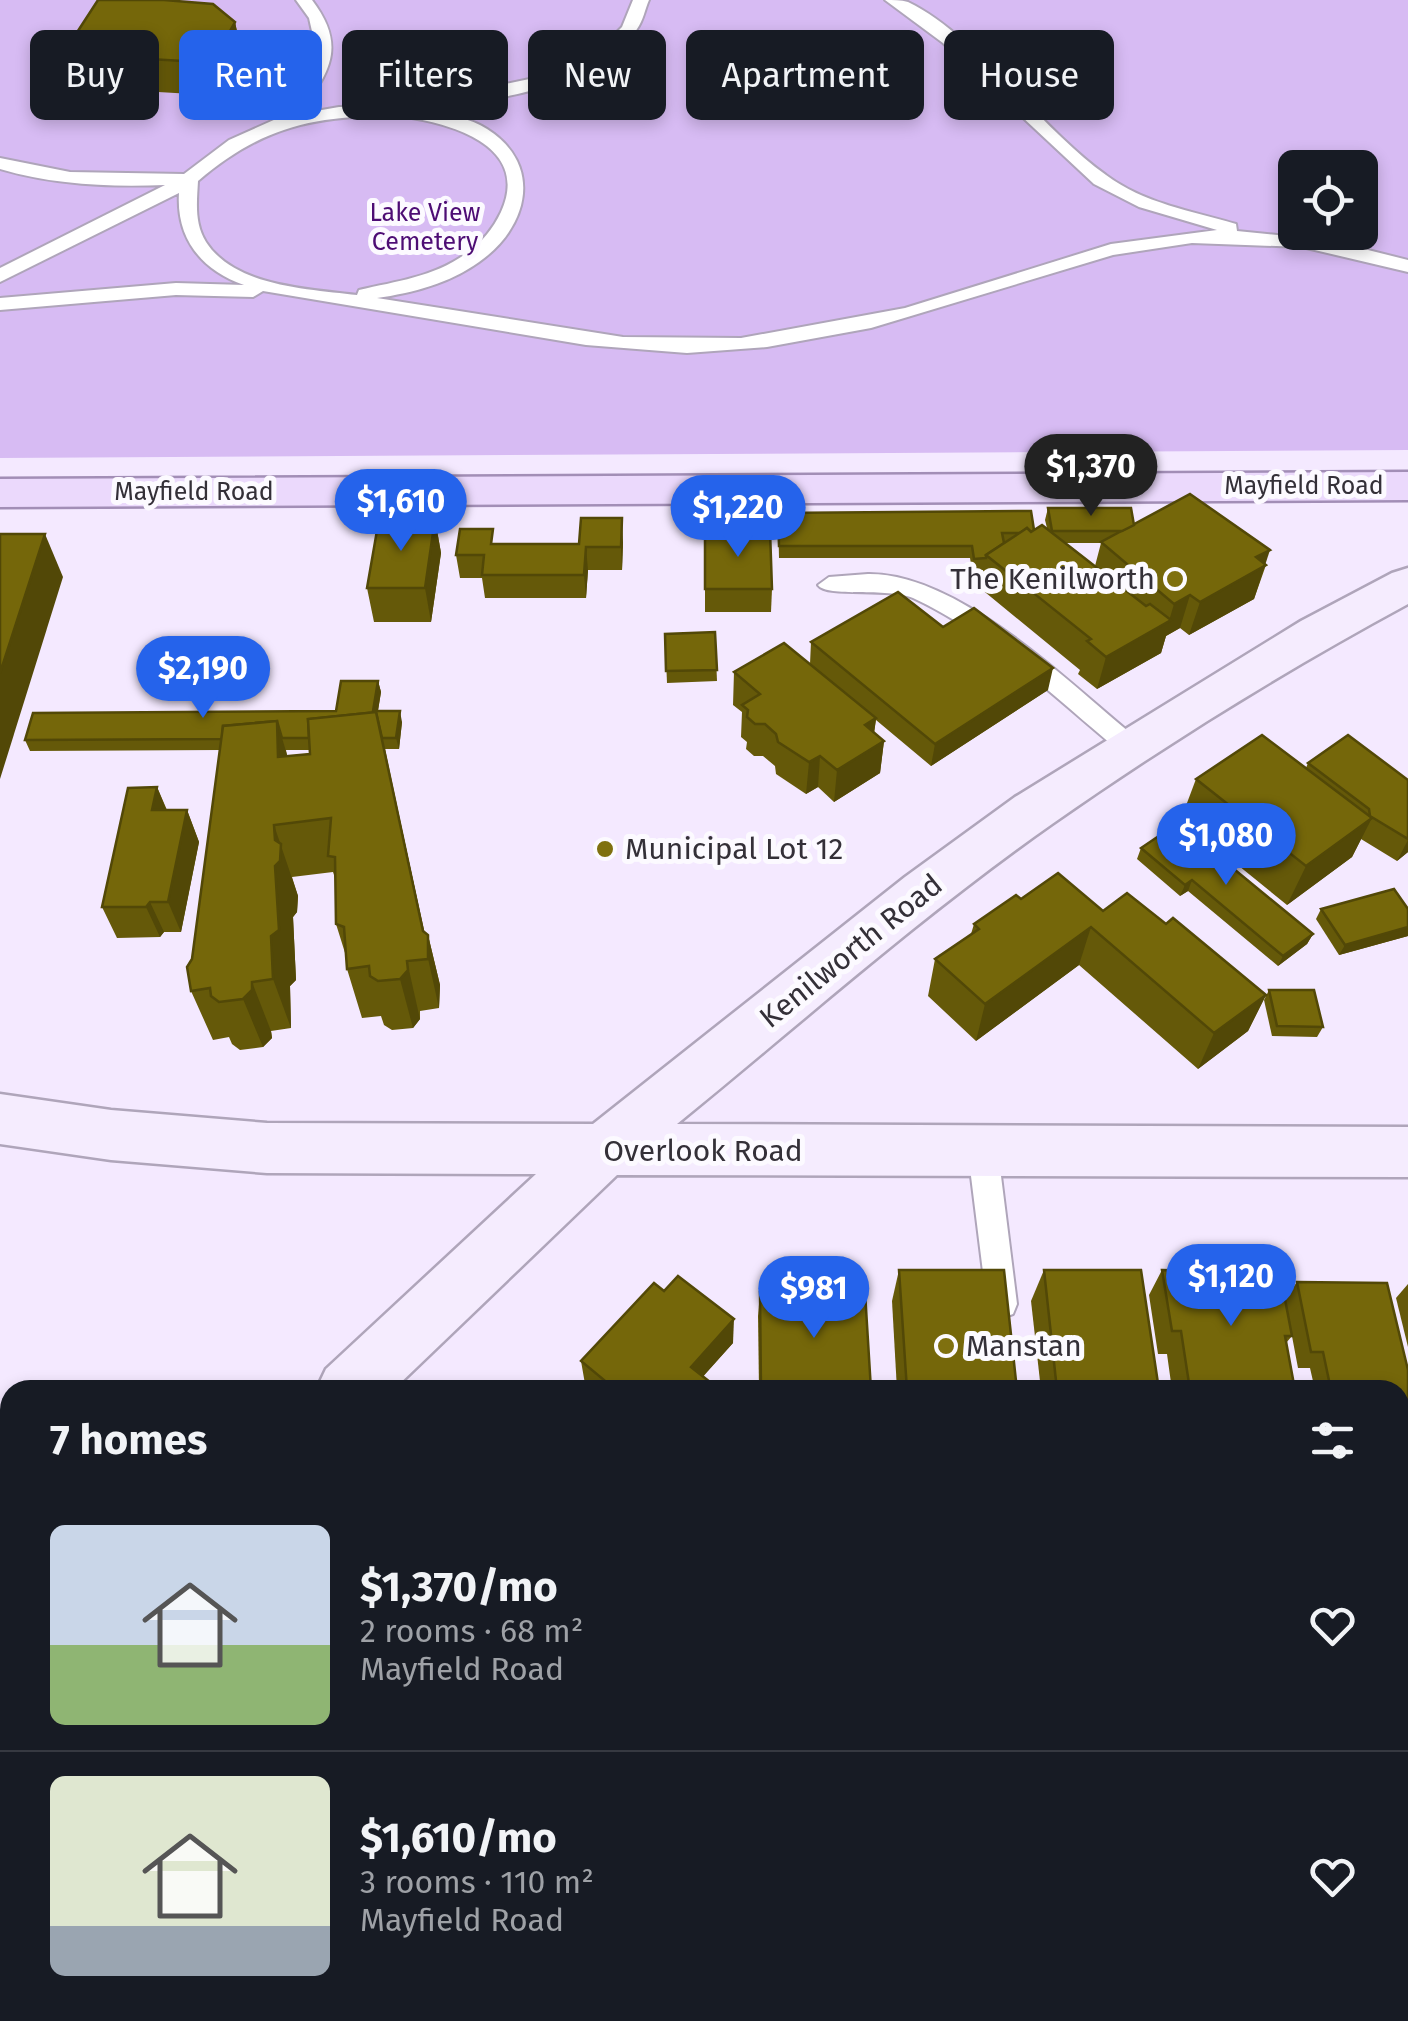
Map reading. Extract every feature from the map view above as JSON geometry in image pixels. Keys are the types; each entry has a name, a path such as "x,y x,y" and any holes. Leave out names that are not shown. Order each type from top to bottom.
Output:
{"main road":[{"name":"Mayfield Road","path":"0,493 1408,486"},
{"name":"Kenilworth Road","path":"359,1380 602,1151 924,892 1045,803 1131,747 1316,633 1408,584"},
{"name":"Overlook Road","path":"0,1119 266,1148 1408,1152"}],"lane":[{"path":"283,122 316,80 326,53 321,28 304,0"},
{"path":"508,86 577,70 627,37 641,0"},
{"path":"893,0 966,51 1035,124 1103,182 1153,205 1253,235 1312,242 1408,266"},
{"path":"0,276 189,178 222,152 283,122 342,113"},
{"path":"0,304 176,290 353,295 401,288 450,271 500,235 518,186 515,173 498,146 467,128 433,120"},
{"path":"0,163 138,182 189,178"},
{"path":"189,178 185,206 188,229 208,257 232,275 292,292 424,310 575,338 664,347 735,344 920,311 1144,243 1253,235"},
{"path":"829,585 889,582 920,590 981,629 1131,747"},
{"path":"983,1152 1006,1334"}],"green space":[{"name":"Lake View Cemetery","path":"0,0 1408,0 1408,450 0,458"}],"building":[{"path":"98,0 213,4 235,22 230,30 179,30 179,61 159,60 159,30 79,30"},
{"path":"1190,494 1270,550 1256,557 1266,565 1200,602 1190,595 1174,604 1101,542"},
{"path":"1048,508 1131,508 1134,525 1122,531 1052,531"},
{"path":"1031,511 1034,530 1002,533 1004,543 986,558 974,559 972,546 779,546 778,513"},
{"path":"581,518 622,518 621,547 586,547 584,575 482,575 484,555 456,555 460,529 493,529 491,544 579,544"},
{"path":"379,519 435,519 425,588 367,588"},
{"path":"1042,525 1146,606 1150,604 1171,620 1106,657 1087,641 1091,639 986,555 1027,528 1031,532"},
{"path":"705,530 770,530 772,589 705,589"},
{"path":"0,534 45,534 0,673"},
{"path":"898,592 943,627 974,608 1053,668 935,744 811,642"},
{"path":"715,632 717,670 666,671 665,634"},
{"path":"784,643 876,718 865,725 884,741 837,770 820,756 809,762 778,742 776,734 765,724 755,724 747,717 748,710 742,705 760,694 734,672"},
{"path":"341,681 378,681 373,711 400,711 396,738 382,738 376,712 308,719 309,738 282,738 277,721 223,726 222,739 25,740 33,713 336,711"},
{"path":"376,712 423,931 428,935 428,959 407,961 408,970 400,979 378,981 370,976 369,966 347,969 344,927 336,924 335,857 328,856 331,818 274,825 275,840 281,844 280,861 275,866 279,930 271,936 273,979 252,982 252,990 243,999 219,1002 211,996 210,988 191,991 187,967 192,959 223,726 277,721 278,757 310,754 308,719"},
{"path":"1262,735 1372,818 1306,866 1196,779"},
{"path":"1348,735 1408,780 1408,839 1370,816 1369,809 1308,763"},
{"path":"157,787 152,810 187,810 168,902 150,902 146,907 102,907 128,788"},
{"path":"1178,823 1313,934 1283,956 1192,880 1185,885 1141,848"},
{"path":"1058,873 1103,911 1127,893 1166,924 1173,918 1266,995 1214,1033 1091,927 985,1004 935,959 979,929 974,924 1016,895 1021,899"},
{"path":"1394,889 1408,909 1408,927 1345,945 1321,909"},
{"path":"1269,990 1314,990 1323,1027 1277,1026"},
{"name":"Manstan","path":"899,1270 1004,1270 1016,1380 906,1380"},
{"path":"1044,1270 1141,1270 1158,1380 1056,1380"},
{"path":"1162,1270 1280,1273 1292,1336 1285,1336 1293,1380 1188,1380 1181,1331 1172,1331"},
{"path":"678,1276 734,1319 691,1367 707,1380 604,1380 581,1361 654,1283 664,1291"},
{"path":"1297,1282 1387,1283 1408,1380 1329,1380 1323,1352 1311,1352"},
{"path":"760,1292 865,1292 870,1380 761,1380"}],"place":[{"name":"The Kenilworth","path":"1175,579"},
{"name":"Municipal Lot 12","path":"605,849"},
{"name":"Manstan","path":"946,1346"}]}
